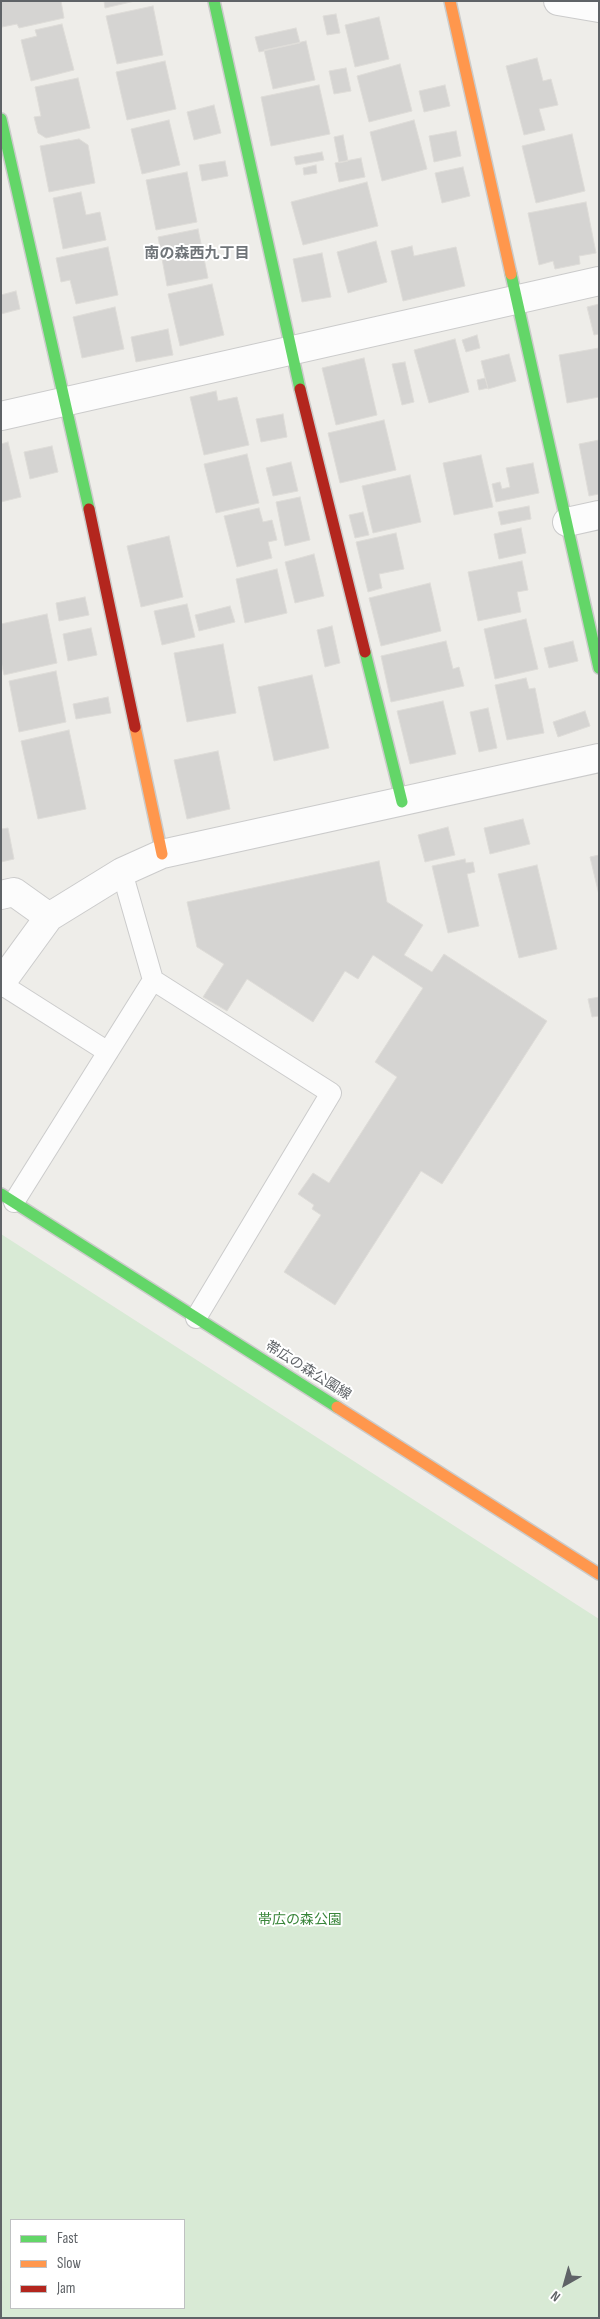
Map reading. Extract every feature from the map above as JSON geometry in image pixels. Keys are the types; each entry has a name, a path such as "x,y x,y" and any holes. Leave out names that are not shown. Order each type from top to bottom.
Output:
{"street":[{"path":"214,1 291,351 402,802"},
{"path":"450,1 516,300 568,522 599,668"},
{"path":"558,1 599,8"},
{"path":"1,119 66,402 162,854"},
{"path":"1,416 599,281"},
{"path":"568,522 599,515"},
{"path":"1,983 49,917 122,872 162,854 599,758"},
{"path":"1,895 14,892 49,917"},
{"name":"帯広の森公園線","path":"8,1198 599,1574"}],"lane":[{"path":"122,872 153,980 330,1093 196,1318"},
{"path":"8,1198 108,1052 153,980"},
{"path":"1,983 108,1052"}],"green space":[{"name":"帯広の森公園","path":"1,1234 599,1619 599,2318 1,2318"}],"building":[{"path":"1,1 61,1 64,18 19,28 17,24 2,27"},
{"path":"104,1 135,1 105,8"},
{"path":"153,6 163,55 117,64 106,16"},
{"path":"336,14 340,33 327,35 323,16"},
{"path":"379,17 389,59 355,67 345,25"},
{"path":"62,24 74,70 31,81 21,40 37,36 35,30"},
{"path":"296,28 300,43 259,52 255,37"},
{"path":"306,41 315,80 273,89 264,50"},
{"path":"537,58 543,81 551,79 558,105 539,109 545,130 524,135 506,66"},
{"path":"165,61 176,109 127,120 116,72"},
{"path":"400,64 412,111 369,122 357,76"},
{"path":"346,68 351,91 334,94 329,71"},
{"path":"78,78 90,128 46,138 38,133 34,117 41,116 35,87"},
{"path":"319,85 330,134 271,146 261,97"},
{"path":"445,85 450,106 424,112 419,91"},
{"path":"214,105 221,133 194,140 187,112"},
{"path":"169,120 180,165 142,174 131,129"},
{"path":"414,120 427,169 382,181 370,132"},
{"path":"456,131 461,156 434,162 429,136"},
{"path":"572,134 585,191 536,203 522,146"},
{"path":"343,135 348,161 339,163 334,137"},
{"path":"79,139 88,145 95,183 49,192 40,146"},
{"path":"322,152 324,160 296,165 294,157"},
{"path":"361,158 365,177 339,182 335,163"},
{"path":"225,161 228,176 202,181 199,165"},
{"path":"316,165 317,173 304,175 303,168"},
{"path":"463,167 470,196 442,203 435,173"},
{"path":"187,172 197,222 156,230 146,180"},
{"path":"367,182 378,226 303,245 291,202"},
{"path":"81,192 86,215 100,212 106,240 63,249 53,198"},
{"path":"586,202 596,253 579,256 580,264 555,269 553,261 539,265 528,213"},
{"path":"198,229 208,278 167,286 158,237"},
{"path":"376,241 387,282 348,293 337,252"},
{"path":"412,246 414,256 456,247 465,286 403,301 391,251"},
{"path":"108,247 118,295 76,304 70,280 61,282 56,258"},
{"path":"322,253 331,297 302,302 293,259"},
{"path":"212,284 224,335 180,346 168,294"},
{"path":"16,291 20,309 1,314 1,295"},
{"path":"599,304 599,334 594,335 587,307"},
{"path":"115,307 124,349 82,358 73,317"},
{"path":"168,329 173,355 136,362 131,337"},
{"path":"477,335 480,348 466,352 462,340"},
{"path":"455,339 469,392 429,403 414,350"},
{"path":"599,348 599,397 567,403 559,355"},
{"path":"509,354 516,381 488,389 481,361"},
{"path":"364,358 377,415 336,425 322,368"},
{"path":"405,362 414,402 402,405 392,364"},
{"path":"485,378 488,388 479,390 477,380"},
{"path":"216,391 218,401 237,397 249,445 204,455 190,397"},
{"path":"283,414 287,437 261,442 256,419"},
{"path":"384,420 396,470 340,483 328,433"},
{"path":"599,440 599,494 589,496 579,444"},
{"path":"8,442 21,497 1,502 1,444"},
{"path":"52,446 58,472 30,479 24,452"},
{"path":"247,454 259,503 216,513 204,464"},
{"path":"481,455 493,507 454,515 443,463"},
{"path":"291,462 298,491 273,496 266,468"},
{"path":"533,463 539,493 496,502 492,484 500,482 502,489 510,487 506,468"},
{"path":"410,475 421,522 373,533 362,486"},
{"path":"300,497 310,540 285,546 276,502"},
{"path":"529,506 531,519 501,525 498,512"},
{"path":"259,508 263,522 272,520 277,540 268,542 272,558 237,567 224,516"},
{"path":"363,512 369,535 355,538 349,515"},
{"path":"521,528 526,553 499,559 494,534"},
{"path":"396,533 404,569 379,574 382,588 368,592 356,542"},
{"path":"169,536 183,597 141,607 127,546"},
{"path":"314,554 324,596 295,603 285,562"},
{"path":"522,561 528,590 517,592 521,612 478,621 468,572"},
{"path":"277,569 287,613 245,623 236,579"},
{"path":"430,583 441,631 381,646 369,598"},
{"path":"85,597 89,615 59,621 56,603"},
{"path":"187,604 195,637 162,645 154,611"},
{"path":"230,606 235,622 199,631 195,615"},
{"path":"47,614 57,663 4,675 1,661 1,624"},
{"path":"526,619 538,669 495,679 484,629"},
{"path":"332,626 340,663 325,667 317,630"},
{"path":"91,628 97,655 68,661 63,634"},
{"path":"446,641 453,669 459,667 464,686 391,702 381,656"},
{"path":"573,641 578,661 549,668 544,648"},
{"path":"223,644 236,713 187,722 174,653"},
{"path":"56,671 66,722 19,732 9,681"},
{"path":"312,675 329,748 274,761 258,687"},
{"path":"526,678 529,689 535,688 544,733 507,740 495,685"},
{"path":"108,697 111,713 76,719 73,704"},
{"path":"443,701 456,754 410,764 397,711"},
{"path":"488,708 497,748 479,752 470,712"},
{"path":"585,711 590,726 558,737 553,722"},
{"path":"69,730 86,809 38,819 21,741"},
{"path":"218,751 230,809 187,819 174,760"},
{"path":"523,819 530,844 490,854 484,828"},
{"path":"1,826 2,829 8,828 14,859 1,862"},
{"path":"448,827 455,855 425,862 418,835"},
{"path":"599,855 599,895 590,857"},
{"path":"465,859 466,863 473,862 475,872 467,874 479,926 448,933 432,866"},
{"path":"379,861 387,902 423,925 404,955 432,972 444,954 547,1021 442,1184 421,1171 335,1305 284,1272 321,1215 312,1209 314,1205 298,1194 313,1173 329,1183 397,1077 375,1062 423,988 373,955 358,979 345,971 313,1022 247,979 227,1011 203,997 224,964 197,947 187,902"},
{"path":"537,865 557,949 519,958 498,874"},
{"path":"599,997 599,1016 592,1017 588,999"}],"traffic: fast":[{"path":"214,1 300,389"},
{"path":"1,119 89,509"},
{"path":"511,274 599,668"},
{"path":"365,652 402,802"},
{"path":"1,1194 337,1407"}],"traffic: slow":[{"path":"450,1 511,274"},
{"path":"135,727 162,854"},
{"path":"337,1407 599,1574"}],"traffic: jam":[{"path":"300,389 365,652"},
{"path":"89,509 135,727"}],"district":[{"name":"南の森西九丁目","path":"197,254"}]}
